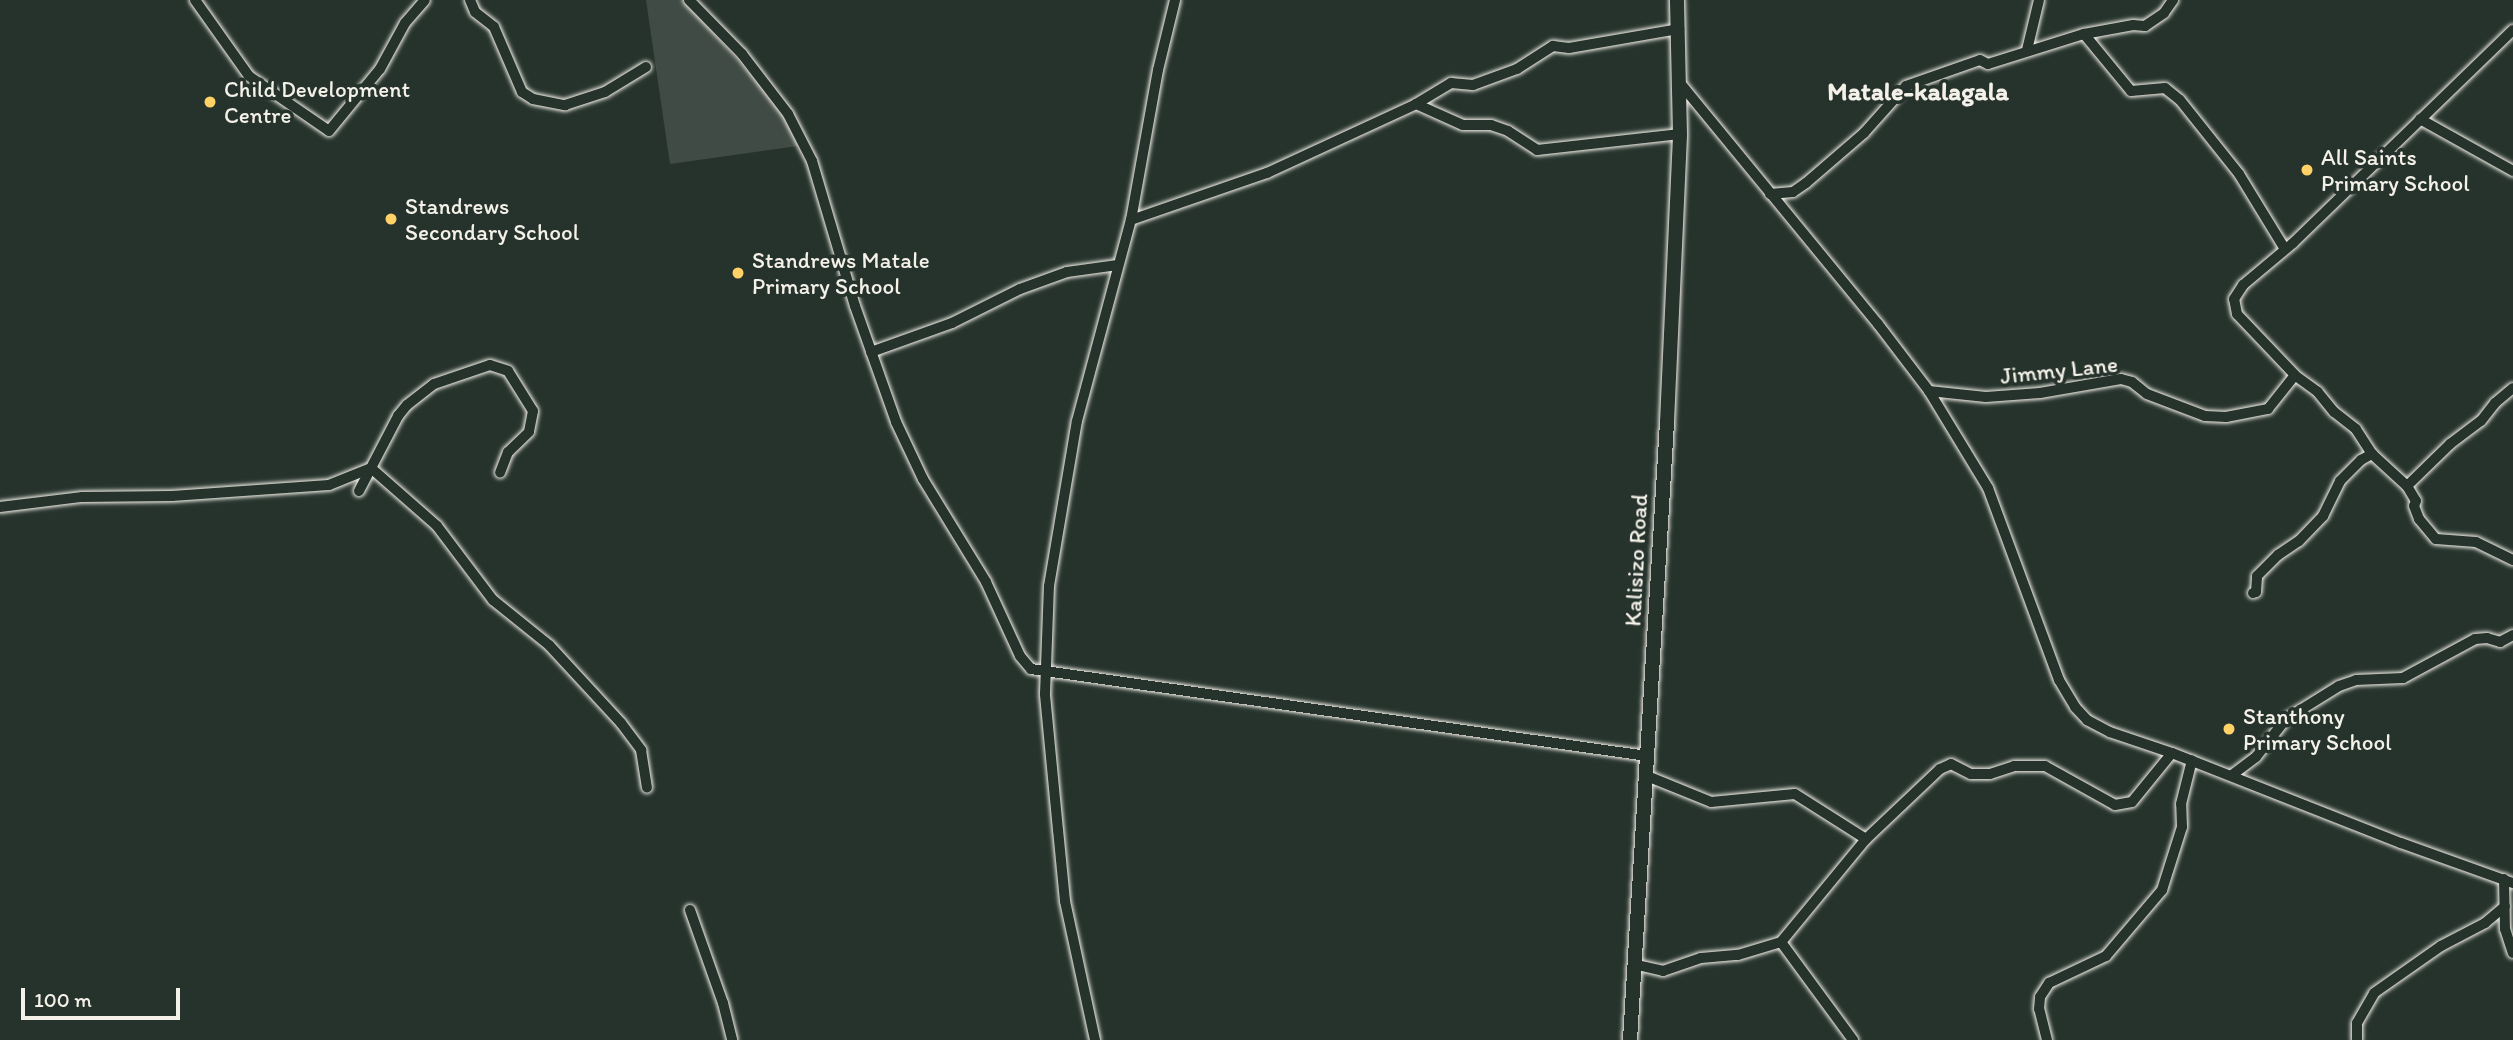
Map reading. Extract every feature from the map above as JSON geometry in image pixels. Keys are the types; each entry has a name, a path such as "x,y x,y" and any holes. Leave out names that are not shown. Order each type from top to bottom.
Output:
{"street":[{"path":"195,0 249,76 329,131 380,69 405,23 425,0"},
{"path":"470,0 475,12 494,27 522,92 533,99 565,105 605,93 646,67"},
{"path":"689,0 742,54 789,114 813,161 871,352 896,422 923,479 986,582 1025,664 1031,669 1177,692 1301,705 1413,725 1647,756"},
{"path":"1095,1040 1065,901 1045,694 1049,586 1077,421 1131,220 1158,70 1175,0"},
{"name":"Kalisizo Road","path":"1630,1040 1667,422 1679,134 1677,0"},
{"path":"2027,50 2039,0"},
{"path":"1770,194 1793,191 1806,183 1864,134 1906,86 1980,60 1988,64 2084,34 2133,25 2145,26 2164,13 2173,0"},
{"path":"1131,220 1267,173 1416,104 1451,83 1474,85 1517,69 1553,46 1569,48 1679,29"},
{"path":"2513,30 2243,285 2234,299 2237,314 2295,375 2318,392 2334,412 2356,429 2372,454 2407,486 2416,501 2414,506 2419,519 2436,539 2442,542 2476,542 2513,560"},
{"path":"2084,34 2132,91 2165,88 2180,100 2239,174 2285,248"},
{"path":"1680,83 1929,391 1988,488 2059,680 2075,706 2098,727 2172,752 2401,843 2508,881 2505,929 2513,953"},
{"path":"1416,104 1462,125 1491,125 1508,131 1537,150 1679,134"},
{"path":"2420,119 2513,171"},
{"path":"871,352 952,323 1020,289 1067,272 1118,265"},
{"path":"359,491 398,416 419,395 440,382 491,365 508,371 534,411 529,432 508,452 500,473"},
{"name":"Jimmy Lane","path":"1929,391 1986,397 2040,393 2121,379 2132,382 2147,394 2205,416 2226,417 2268,409 2295,375"},
{"path":"2407,486 2449,444 2481,421 2495,403 2513,388"},
{"path":"2253,593 2256,592 2257,576 2262,570 2309,531 2323,516 2340,481 2372,454"},
{"path":"0,507 82,497 172,496 329,485 371,468"},
{"path":"371,468 437,526 493,600 549,645 621,723 641,750 647,788"},
{"path":"2232,775 2256,757 2286,719 2339,686 2356,680 2403,678 2475,639 2487,638 2500,642 2513,635"},
{"path":"1633,964 1663,971 1701,958 1738,955 1782,942 1866,839 1941,769 1951,764 1971,774 1990,774 2014,766 2045,766 2115,805 2132,802 2172,752"},
{"path":"2047,1040 2039,1009 2040,997 2049,983 2106,956 2162,890 2182,827 2180,804 2192,760"},
{"path":"1647,776 1711,802 1795,794 1866,839"},
{"path":"2357,1040 2357,1023 2374,993 2441,946 2485,923 2505,906"},
{"path":"690,910 723,1003 732,1040"},
{"path":"1782,942 1853,1040"}],"shaded area":[{"path":"646,0 684,0 763,89 786,119 798,146 670,164"}],"place":[{"name":"Child Development Centre","path":"210,102"},
{"name":"All Saints Primary School","path":"2307,170"},
{"name":"Standrews Secondary School","path":"391,219"},
{"name":"Standrews Matale Primary School","path":"738,273"},
{"name":"Stanthony Primary School","path":"2229,729"}],"district":[{"name":"Matale-kalagala","path":"1918,92"}]}
